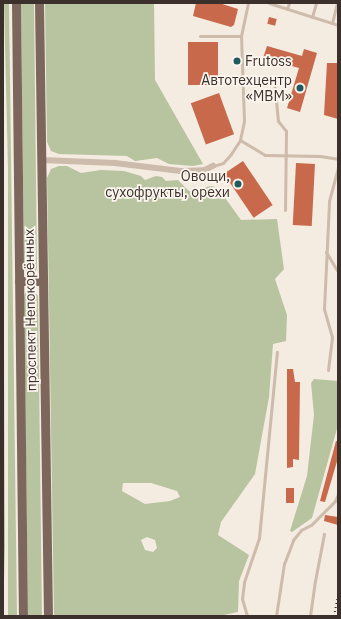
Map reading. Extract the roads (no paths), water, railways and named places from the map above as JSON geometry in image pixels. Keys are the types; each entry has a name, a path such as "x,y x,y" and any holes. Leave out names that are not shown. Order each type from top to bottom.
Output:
{"main road":[{"name":"проспект Непокорённых","path":"16,3 23,616"},
{"name":"проспект Непокорённых","path":"39,3 48,616"},
{"path":"19,281 43,280"}],"street":[{"path":"42,160 115,163 181,171 205,170 213,166"}],"lane":[{"path":"213,166 223,162 231,154 240,140 244,121 241,36 248,3"},
{"path":"268,3 338,25"},
{"path":"287,9 289,3"},
{"path":"312,17 316,3"},
{"path":"332,23 337,3"},
{"path":"200,36 241,36"},
{"path":"274,80 278,121 286,131 285,210"},
{"path":"240,140 265,155 320,156 338,159"},
{"path":"328,370 332,337 324,309 326,252 329,201 338,168"},
{"path":"333,186 338,189"},
{"path":"326,252 337,270"},
{"path":"247,616 242,598 244,582 259,538 277,352"},
{"path":"276,616 284,564 293,540 301,530 311,525 335,500 338,494"},
{"path":"310,616 314,581 324,534"}],"railway":[{"path":"334,616 338,596"}],"place":[{"name":"Frutoss","path":"237,61"},
{"name":"Автотехцентр «МВМ»","path":"300,88"},
{"name":"Овощи, сухофрукты, орехи","path":"238,184"}]}
